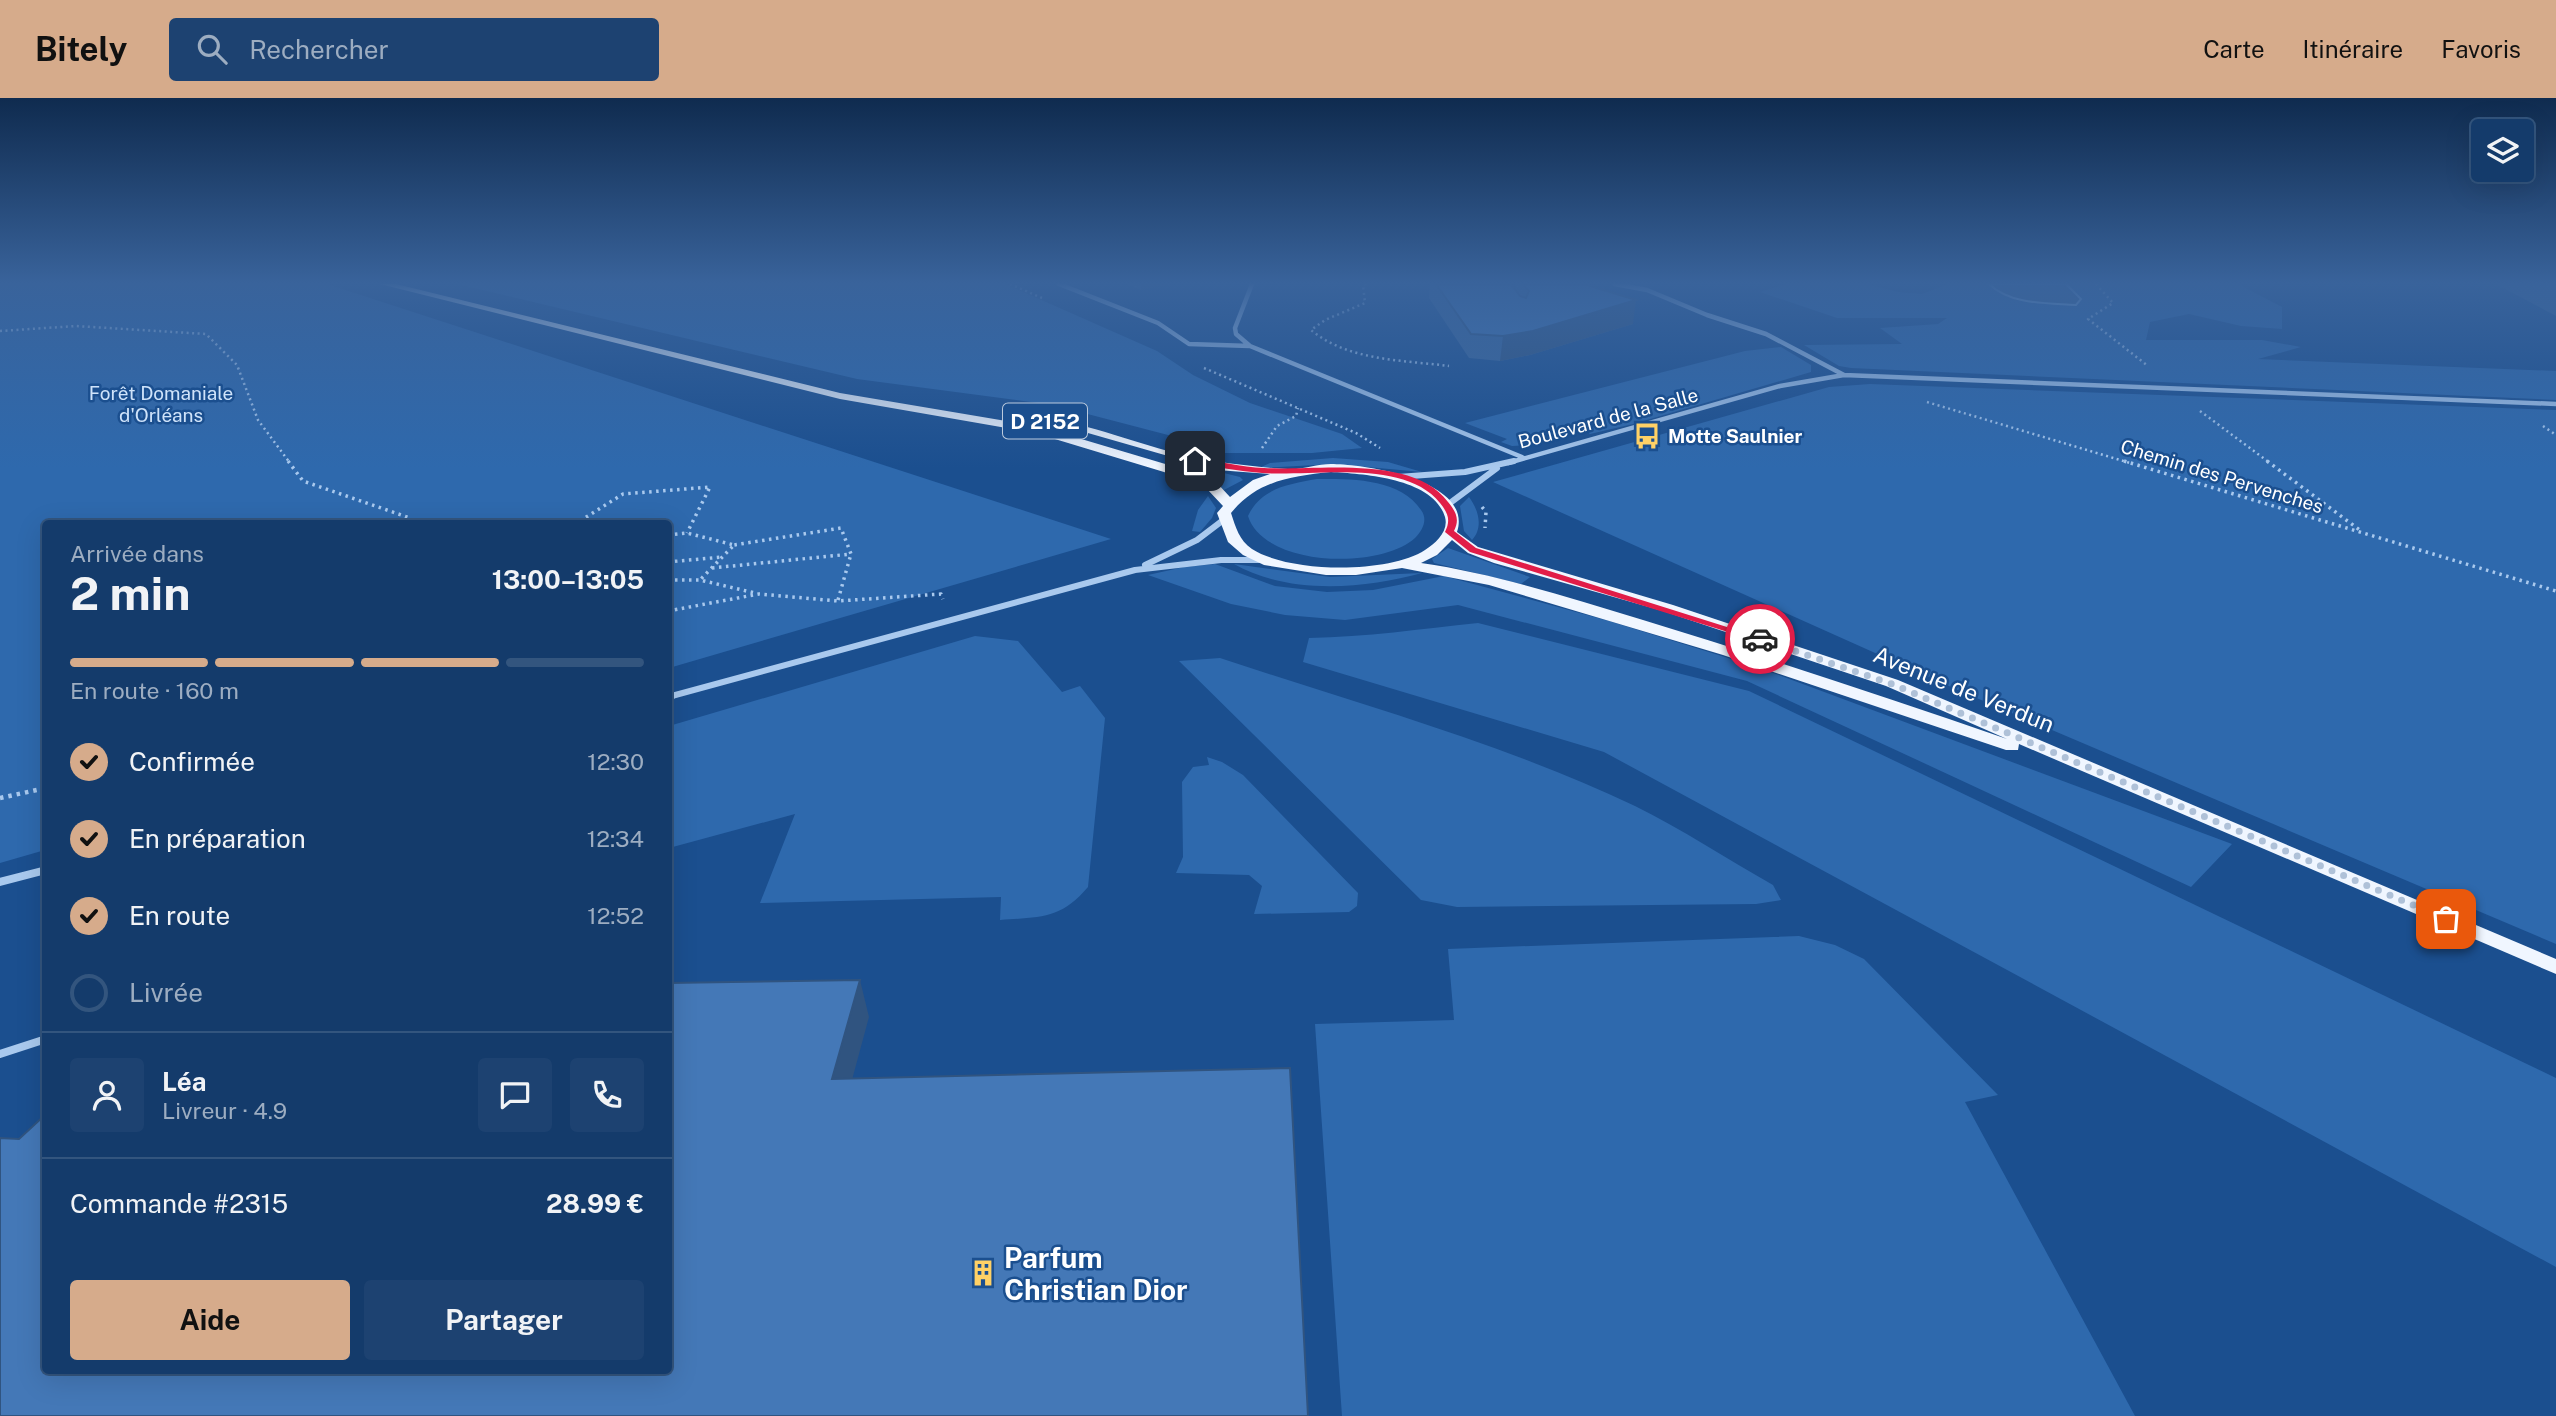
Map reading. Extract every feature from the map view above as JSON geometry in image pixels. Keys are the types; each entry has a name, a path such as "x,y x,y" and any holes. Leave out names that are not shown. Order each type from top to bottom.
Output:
{"main road":[{"name":"D 2152","path":"637,346 840,396 1037,430 1119,452 1212,486 1228,511"},
{"name":"D 2152","path":"786,382 1038,420 1217,466 1301,470"},
{"path":"1331,468 1372,471 1396,477 1413,482 1440,497 1454,523 1446,541 1426,555 1374,570 1334,572 1301,569 1257,556 1234,540 1228,511 1240,492 1270,477 1301,470 1331,468"},
{"name":"Avenue de Verdun","path":"1449,532 1473,550 1499,560 1668,608 1892,684 2556,967"},
{"name":"Avenue de Verdun","path":"1402,564 1474,576 1756,659 2142,790"}],"street":[{"path":"1236,346 1251,346 1523,458"},
{"path":"1788,346 1844,375"},
{"name":"Boulevard de la Salle","path":"1396,477 1465,472 1504,464 1780,386 1844,375 2556,404"},
{"name":"Boulevard de la Salle","path":"1446,506 1477,480 1504,464"},
{"path":"1135,570 1197,540 1228,511"},
{"path":"672,696 1135,570 1221,560 1271,560"},
{"path":"0,882 42,871"}],"lane":[{"path":"0,1054 42,1040"}],"path":[{"path":"218,346 237,365 258,420 303,481 410,520"},
{"path":"1336,346 1353,351 1449,366"},
{"name":"Chemin des Pervenches","path":"1919,400 2556,591"},
{"path":"1256,459 1272,432 1296,416 1298,408 1356,433 1385,451"},
{"path":"585,520 623,494 710,487 687,533"},
{"path":"1479,500 1486,512 1482,536"},
{"path":"672,535 687,533 734,545 841,528 851,554 838,601"},
{"path":"700,580 734,545"},
{"path":"712,568 851,554"},
{"path":"672,562 722,557"},
{"path":"672,580 700,580 759,594 838,601 941,594 949,620"},
{"path":"672,610 759,594"},
{"path":"0,798 42,789"}],"green space":[{"name":"Forêt Domaniale d'Orléans","path":"0,346 516,346 1111,539 672,667 672,520 42,520 42,851 0,863"},
{"path":"716,346 1145,346 1193,375 1250,403 1342,434 1362,448 1312,453 1220,453 1168,435 1053,405 857,379"},
{"path":"1805,346 2293,346 2301,347 2258,359 2556,371 2556,400 1851,368 1839,366"},
{"path":"1781,347 1811,365 1811,372 1633,424 1590,434 1579,424 1519,437 1530,445 1512,446 1501,442 1507,439 1465,423 1745,351"},
{"path":"1870,384 2556,410 2556,944 1960,691 1493,482 1829,387"},
{"path":"1333,458 1388,462 1422,472 1334,464 1259,468 1270,463"},
{"path":"1176,461 1243,480 1224,490 1168,465"},
{"path":"1317,479 1374,482 1401,492 1412,499 1423,513 1422,528 1415,538 1398,548 1351,559 1299,554 1276,545 1258,533 1248,516 1260,499 1277,489"},
{"path":"1208,496 1216,508 1212,518 1200,532 1192,531 1198,510"},
{"path":"1469,497 1475,507 1479,524 1472,540 1464,531 1460,506"},
{"path":"1448,548 1530,577 1521,584 1434,563 1432,559"},
{"path":"1215,564 1275,586 1327,592 1373,590 1444,576 1609,621 1757,667 2232,844 2191,887 1747,681 1458,605 1345,620 1285,615 1231,604 1148,575"},
{"path":"1234,564 1330,577 1422,573 1376,583 1302,585 1255,574"},
{"path":"1478,623 1749,691 2556,1078 2556,1267 1604,752 1303,662 1309,638"},
{"path":"975,636 1018,641 1062,692 1080,686 1105,718 1088,887 1059,911 1039,917 1000,920 1001,897 760,903 795,814 672,847 672,725"},
{"path":"1220,658 1430,726 1585,783 1653,815 1773,885 1781,900 1756,904 1457,907 1421,900 1179,661"},
{"path":"1207,757 1222,762 1243,775 1358,893 1357,906 1349,912 1254,914 1262,886 1249,875 1176,873 1183,857 1182,782 1193,767 1209,765"},
{"path":"1799,936 1835,945 1864,959 1998,1095 1965,1102 2135,1416 1342,1416 1315,1024 1454,1020 1448,949"}],"building":[{"name":"Parfum Christian Dior","path":"860,980 832,1079 1290,1068 1308,1416 0,1416 0,1138 19,1139 42,1118 42,1374 672,1374 672,983"}],"way so far":[{"path":"1760,639 1892,684 2446,919"}],"place":[{"name":"Motte Saulnier","path":"1647,436"},
{"name":"Parfum Christian Dior","path":"983,1273"}],"route":[{"path":"1195,461 1264,471 1331,468 1372,471 1413,482 1440,497 1454,523 1449,532 1473,550 1522,567 1668,608 1760,639"}]}
